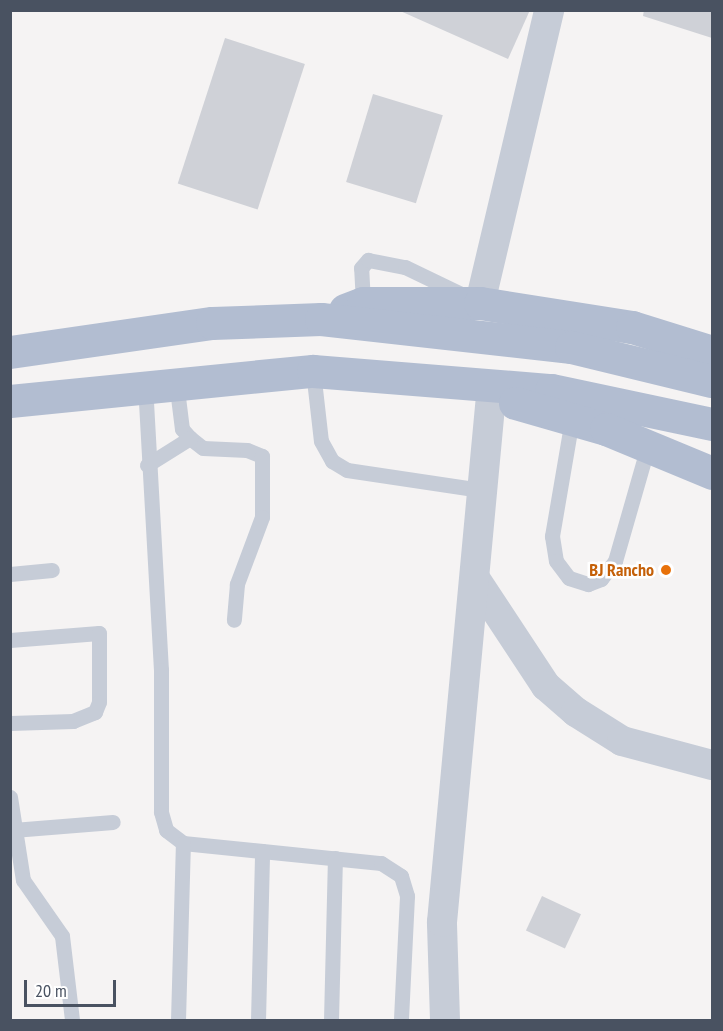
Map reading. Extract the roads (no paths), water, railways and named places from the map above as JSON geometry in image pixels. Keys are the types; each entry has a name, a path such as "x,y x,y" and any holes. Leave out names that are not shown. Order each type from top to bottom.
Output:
{"main road":[{"path":"321,319 363,303 480,303 632,327 712,351"},
{"path":"10,352 212,323 321,319 571,347 712,381"},
{"path":"10,400 160,382 313,371 459,379 551,390 712,424"},
{"path":"459,379 491,396 572,419 648,446 712,473"}],"street":[{"path":"480,303 549,10"},
{"path":"445,1020 442,922 487,491 491,396"},
{"path":"476,580 546,686 576,712 622,741 712,765"}],"lane":[{"path":"363,303 361,268 377,260 480,303"},
{"path":"313,371 321,441 332,461 347,470 487,491"},
{"path":"160,382 182,429 203,448 247,450 262,456 262,517 237,584 234,620"},
{"path":"160,382 147,465 161,670 161,812 166,830 183,843 381,863 401,876 407,896 400,1020"},
{"path":"572,419 552,536 556,561 569,578 588,584 601,579 615,561 648,446"},
{"path":"147,465 190,438"},
{"path":"10,574 52,570"},
{"path":"10,640 99,633 95,712 73,722 10,723"},
{"path":"10,797 13,830 24,880 62,936 72,1020"},
{"path":"13,830 113,822"},
{"path":"178,1020 183,843"},
{"path":"258,1020 261,851"},
{"path":"332,1020 335,858"}],"place":[{"name":"BJ Rancho","path":"666,570"}]}
